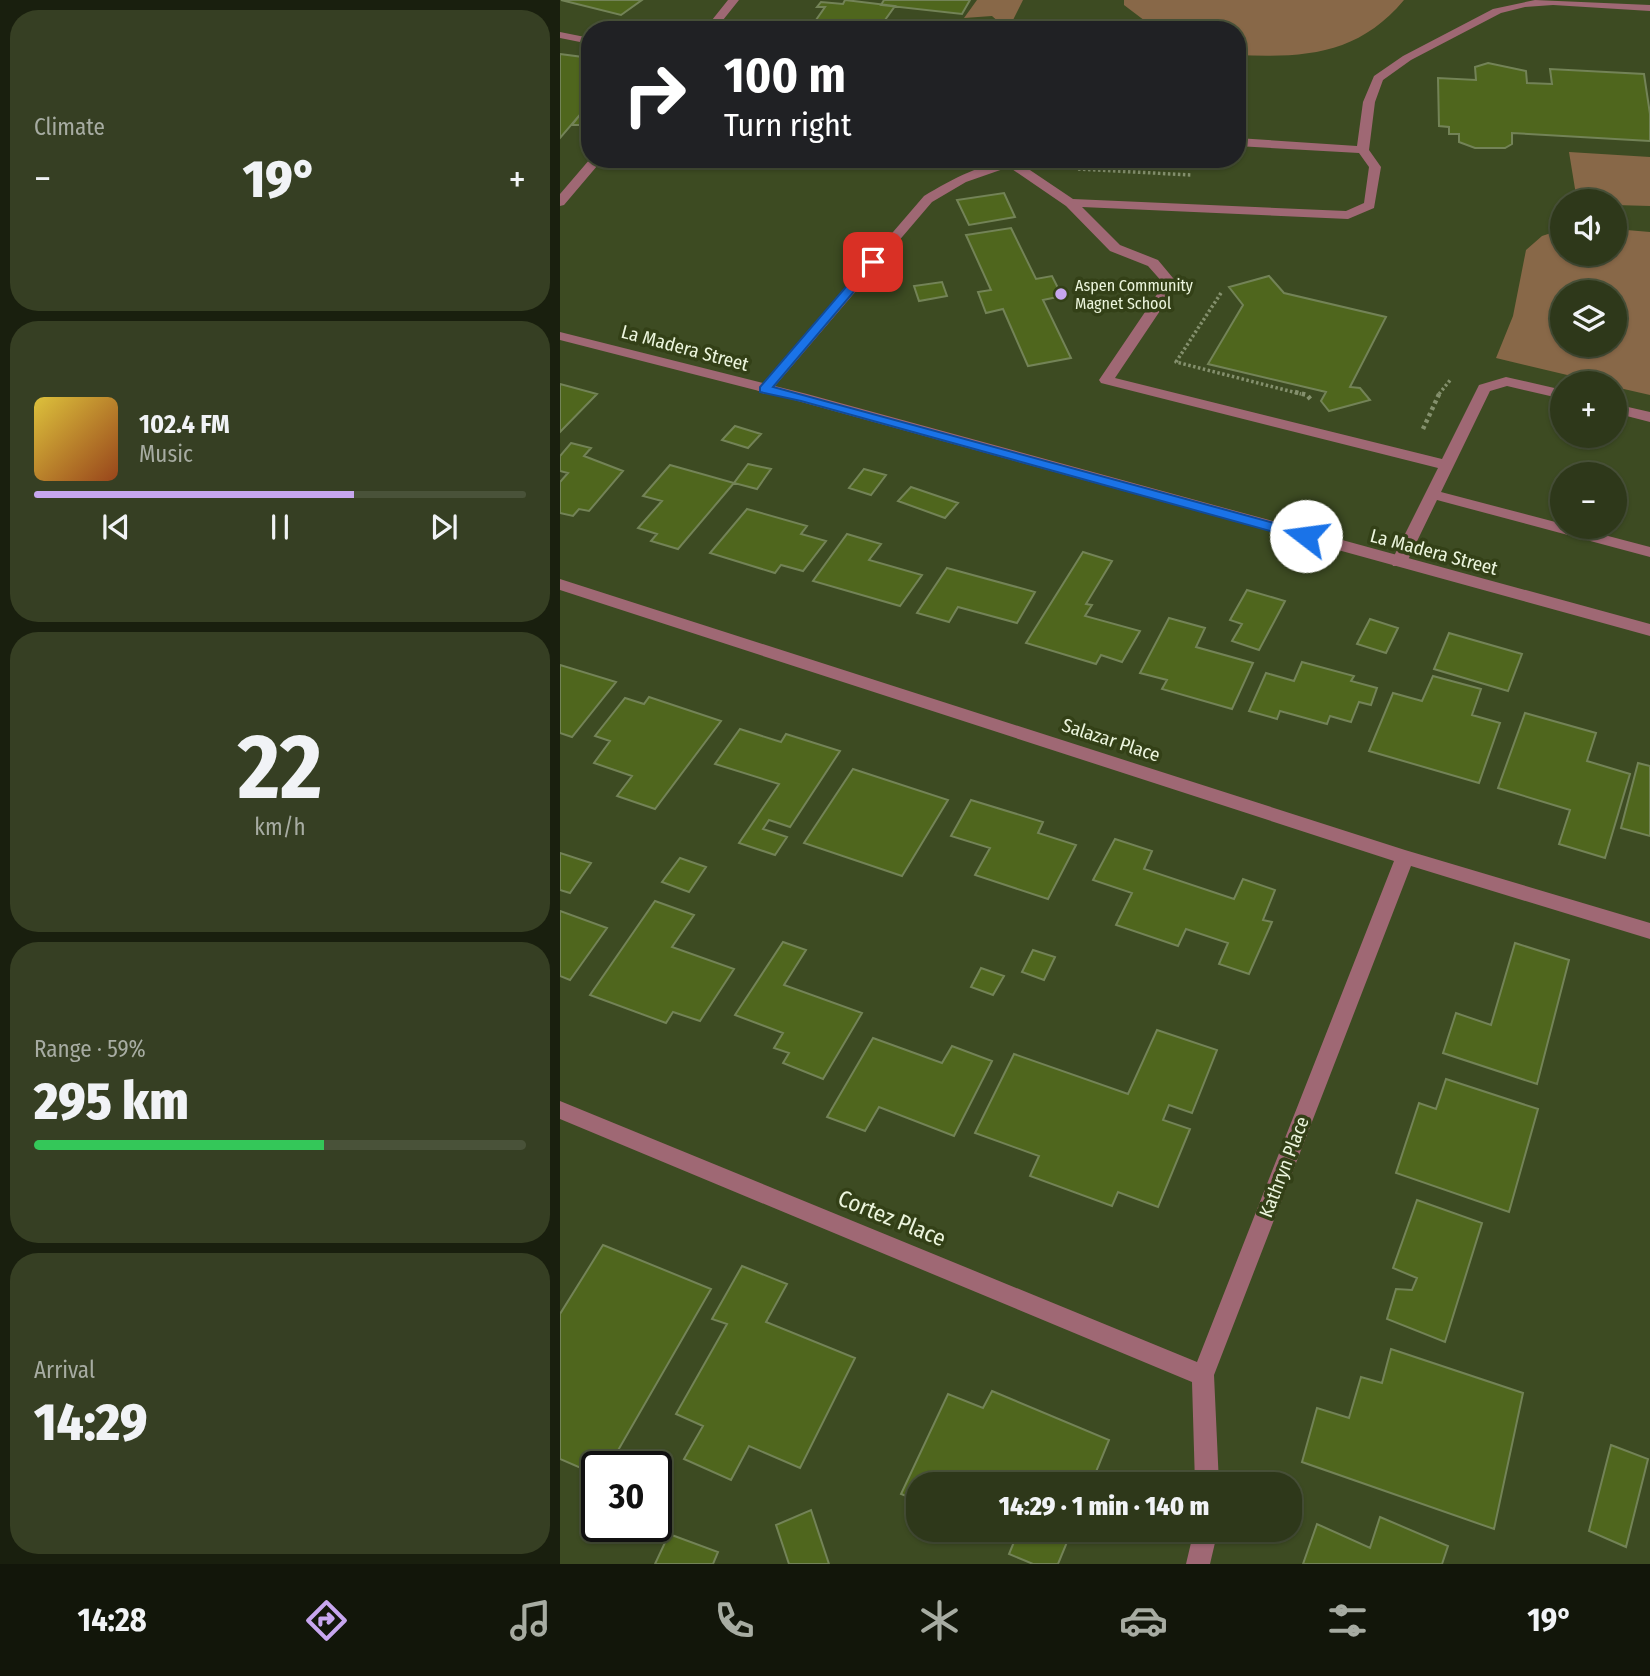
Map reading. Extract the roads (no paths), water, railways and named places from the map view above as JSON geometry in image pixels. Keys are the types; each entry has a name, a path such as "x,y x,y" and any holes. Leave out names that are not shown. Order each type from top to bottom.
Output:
{"street":[{"path":"716,21 734,0"},
{"path":"1070,203 1348,215 1370,205 1376,167 1363,150 1369,102 1378,78 1408,58 1497,11 1525,4 1553,2 1610,3 1650,8"},
{"path":"560,35 581,39"},
{"path":"1246,143 1363,150"},
{"path":"560,202 589,168"},
{"path":"764,390 928,199 962,178 994,168"},
{"path":"1026,168 1070,203 1115,248 1153,263 1171,284 1106,380 1446,466"},
{"name":"La Madera Street","path":"560,335 764,390 802,397 1650,630"},
{"path":"1399,562 1484,388 1506,381 1550,392"},
{"path":"1627,411 1650,417"},
{"path":"1431,494 1650,552"},
{"name":"Salazar Place","path":"560,584 1405,857 1650,931"},
{"name":"Kathryn Place","path":"1207,1472 1203,1375 1405,857"},
{"name":"Cortez Place","path":"560,1110 1203,1375"},
{"path":"1198,1564 1203,1542"}],"place":[{"name":"Aspen Community Magnet School","path":"1061,294"}]}
